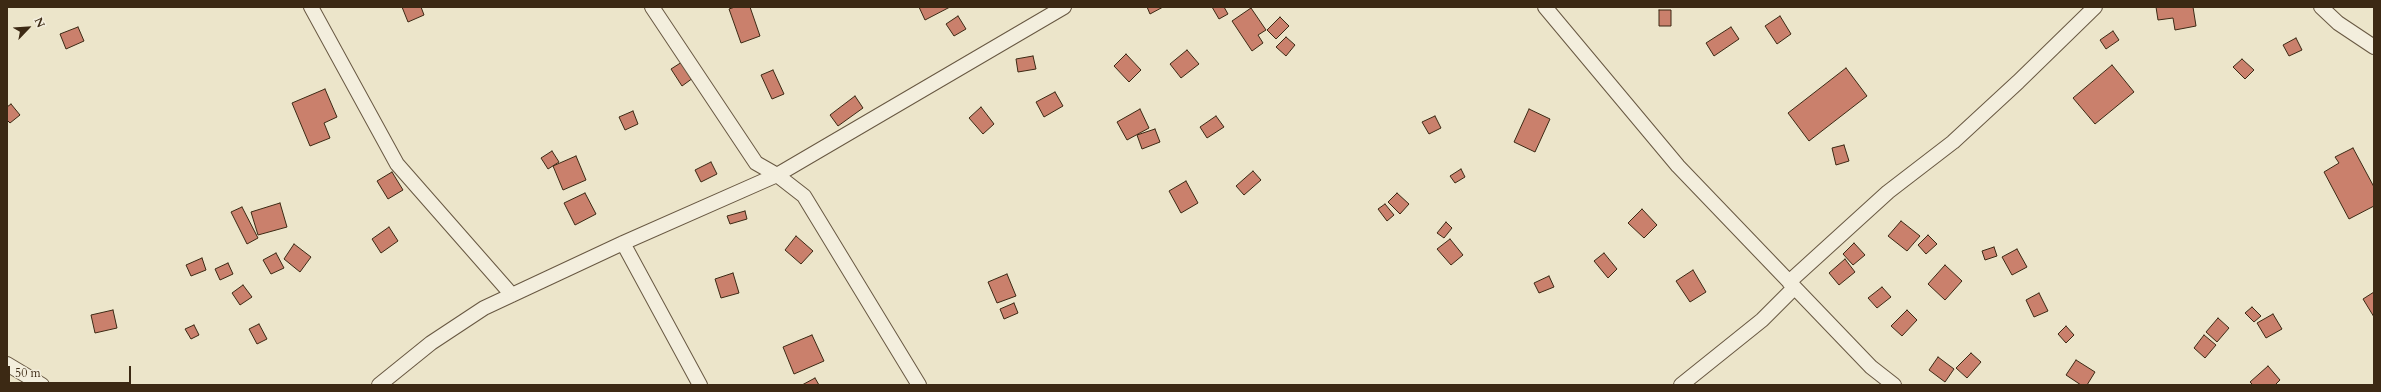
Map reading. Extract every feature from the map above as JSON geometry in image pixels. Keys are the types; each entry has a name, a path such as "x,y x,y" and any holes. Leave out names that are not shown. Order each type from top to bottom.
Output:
{"street":[{"path":"311,7 397,164 512,295"},
{"path":"652,7 756,163 777,175 804,196 919,385"},
{"path":"379,385 431,343 484,308 623,243 777,175 1064,7"},
{"path":"1545,7 1678,166 1871,367 1894,385"},
{"path":"1681,385 1762,320 1791,285 1888,192 1953,142 2018,82 2095,7"},
{"path":"2321,7 2338,23 2374,47"},
{"path":"623,243 700,385"},
{"path":"7,364 42,385"}],"building":[{"path":"402,7 421,7 424,15 408,22"},
{"path":"735,7 750,7 760,36 741,43 729,9"},
{"path":"919,7 950,7 925,20"},
{"path":"1147,7 1163,7 1150,14"},
{"path":"1212,7 1224,7 1228,14 1219,19"},
{"path":"2156,7 2193,7 2196,26 2175,30 2173,18 2158,20"},
{"path":"1251,8 1266,30 1258,35 1263,43 1252,51 1232,21"},
{"path":"1659,10 1671,10 1671,26 1659,26"},
{"path":"958,16 966,29 954,36 946,24"},
{"path":"1780,16 1791,34 1777,44 1765,26"},
{"path":"1280,17 1289,26 1276,39 1267,30"},
{"path":"78,27 84,41 66,49 60,34"},
{"path":"1731,27 1739,39 1714,56 1706,43"},
{"path":"2113,31 2119,40 2106,49 2100,40"},
{"path":"1286,37 1295,45 1286,56 1276,47"},
{"path":"2296,38 2302,50 2289,56 2283,45"},
{"path":"1187,50 1199,64 1181,78 1170,64"},
{"path":"1126,54 1141,70 1129,82 1114,66"},
{"path":"1033,56 1036,69 1018,72 1016,59"},
{"path":"2242,59 2254,70 2245,79 2233,67"},
{"path":"682,62 693,78 682,86 671,69"},
{"path":"2112,65 2134,92 2095,124 2073,98"},
{"path":"1846,68 1867,96 1809,141 1788,113"},
{"path":"773,70 784,94 772,99 761,75"},
{"path":"325,89 337,117 324,123 330,138 310,146 292,103"},
{"path":"1055,92 1063,106 1044,117 1036,102"},
{"path":"855,96 863,108 838,126 830,115"},
{"path":"11,104 20,115 10,123 7,120 7,107"},
{"path":"981,107 994,124 983,134 969,118"},
{"path":"1140,109 1149,128 1127,140 1117,122"},
{"path":"1529,109 1550,119 1535,152 1514,142"},
{"path":"633,111 638,124 625,130 619,117"},
{"path":"1216,116 1224,127 1207,138 1200,127"},
{"path":"1435,116 1441,128 1429,134 1422,122"},
{"path":"1155,129 1160,142 1142,149 1137,135"},
{"path":"1844,145 1849,161 1836,165 1832,148"},
{"path":"2353,148 2374,187 2374,206 2349,219 2324,172 2339,163 2335,157"},
{"path":"552,151 559,162 548,169 541,158"},
{"path":"576,156 586,180 563,190 553,166"},
{"path":"711,162 717,174 701,182 695,170"},
{"path":"1461,169 1465,177 1455,183 1450,176"},
{"path":"1253,171 1261,180 1244,195 1236,186"},
{"path":"392,172 403,190 388,199 377,181"},
{"path":"1186,181 1198,203 1181,213 1169,191"},
{"path":"585,193 596,214 575,225 564,203"},
{"path":"1397,193 1409,204 1400,214 1388,202"},
{"path":"280,203 287,227 258,235 251,212"},
{"path":"1385,204 1394,215 1387,221 1378,209"},
{"path":"242,207 258,238 247,244 231,212"},
{"path":"1642,209 1657,225 1644,238 1628,223"},
{"path":"745,211 747,219 730,224 727,216"},
{"path":"1901,221 1920,236 1907,251 1888,236"},
{"path":"1446,222 1452,228 1444,238 1437,233"},
{"path":"389,227 398,241 381,253 372,239"},
{"path":"1928,235 1937,244 1926,254 1918,245"},
{"path":"796,236 813,251 801,264 785,250"},
{"path":"1450,239 1463,255 1451,265 1437,249"},
{"path":"1854,243 1865,255 1853,265 1843,254"},
{"path":"294,244 311,257 300,272 284,259"},
{"path":"1994,247 1997,256 1985,260 1982,251"},
{"path":"2017,249 2027,267 2012,275 2002,257"},
{"path":"276,253 284,268 271,274 263,260"},
{"path":"1604,253 1617,269 1608,278 1594,261"},
{"path":"202,258 206,270 191,276 186,265"},
{"path":"1845,259 1855,272 1839,285 1829,273"},
{"path":"228,263 233,274 220,280 215,269"},
{"path":"1945,265 1962,281 1945,300 1928,284"},
{"path":"1693,270 1706,292 1690,302 1676,281"},
{"path":"733,273 739,293 721,298 715,279"},
{"path":"1007,274 1016,296 997,303 988,282"},
{"path":"1549,276 1554,287 1539,293 1534,283"},
{"path":"243,285 252,297 240,305 232,293"},
{"path":"1882,287 1891,297 1877,308 1868,298"},
{"path":"2374,292 2374,317 2363,299"},
{"path":"2039,293 2048,311 2034,317 2026,300"},
{"path":"1014,303 1018,313 1004,319 1000,309"},
{"path":"2252,307 2261,316 2254,322 2245,313"},
{"path":"113,310 117,328 95,333 91,315"},
{"path":"1907,310 1917,320 1902,336 1891,326"},
{"path":"2273,314 2282,329 2266,338 2257,323"},
{"path":"2218,318 2229,328 2217,342 2206,332"},
{"path":"259,324 267,339 257,344 249,329"},
{"path":"194,325 199,335 191,339 185,329"},
{"path":"2066,326 2074,335 2066,343 2058,334"},
{"path":"812,335 824,361 794,374 783,347"},
{"path":"2204,335 2216,345 2205,358 2194,348"},
{"path":"1971,353 1981,362 1967,378 1956,368"},
{"path":"1938,357 1954,369 1945,382 1929,370"},
{"path":"2076,360 2095,372 2087,385 2081,385 2066,375"},
{"path":"2268,366 2280,380 2275,385 2253,385 2250,382"},
{"path":"815,378 819,385 802,385"}]}
